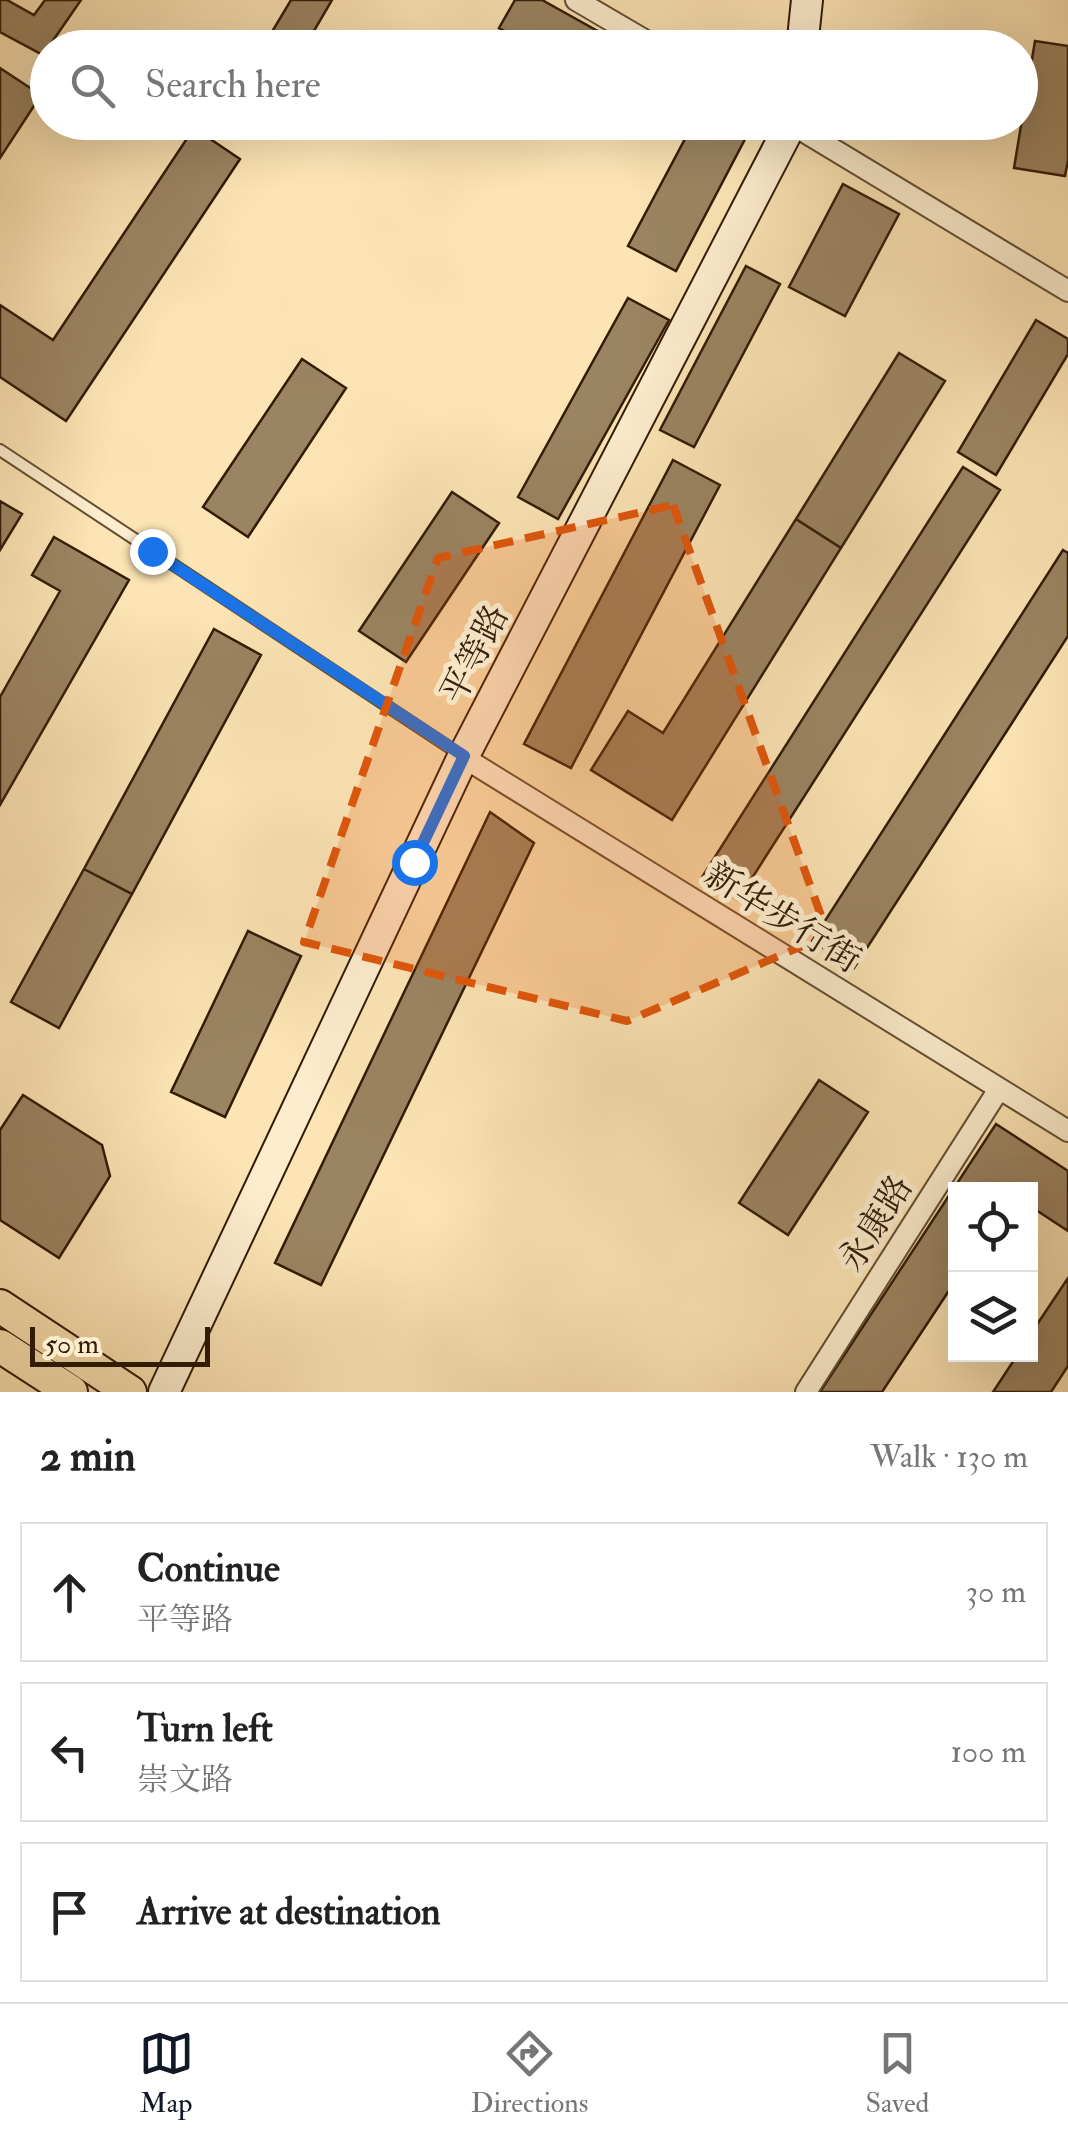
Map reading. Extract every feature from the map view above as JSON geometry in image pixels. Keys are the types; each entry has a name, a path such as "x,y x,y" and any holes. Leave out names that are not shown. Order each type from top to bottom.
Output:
{"main road":[{"path":"804,30 808,0"},
{"name":"平等路","path":"164,1392 464,756 782,140"},
{"path":"0,1306 130,1392"},
{"path":"0,1346 72,1392"}],"street":[{"path":"576,0 627,30"},
{"path":"819,140 1068,291"},
{"name":"新华步行街","path":"464,756 1068,1132"},
{"name":"永康路","path":"806,1392 999,1089"}],"lane":[{"path":"0,450 464,756"}],"highlighted area":[{"path":"673,505 828,935 627,1021 304,942 438,558"}],"building":[{"path":"0,0 34,15 45,0 81,0 60,30 30,30 30,48 0,32"},
{"path":"291,0 332,0 314,30 273,30"},
{"path":"515,0 542,0 596,30 502,30 499,28"},
{"path":"1038,41 1068,46 1065,176 1014,168 1019,140 1038,140"},
{"path":"0,68 30,88 30,112 0,158"},
{"path":"186,140 212,140 240,159 66,421 0,377 0,305 53,340"},
{"path":"684,140 745,140 676,271 628,246"},
{"path":"843,184 899,214 845,316 789,287"},
{"path":"746,266 780,284 694,447 660,430"},
{"path":"628,298 669,320 558,519 518,497"},
{"path":"1036,320 1068,339 1068,354 996,475 958,452"},
{"path":"899,353 945,381 841,548 796,519"},
{"path":"302,359 346,388 248,537 203,507"},
{"path":"673,460 720,485 571,768 524,744"},
{"path":"963,467 1000,490 738,900 702,877"},
{"path":"452,492 499,523 406,662 359,631"},
{"path":"0,501 22,514 0,550"},
{"path":"796,519 841,548 672,820 591,770 628,711 663,733"},
{"path":"54,537 129,580 0,805 0,697 60,591 32,575"},
{"path":"1063,550 1068,553 1068,636 854,968 812,941"},
{"path":"214,629 261,655 132,894 84,869"},
{"path":"490,812 534,843 321,1285 275,1263"},
{"path":"84,869 132,894 59,1028 11,1002"},
{"path":"248,931 301,956 225,1117 171,1092"},
{"path":"819,1080 868,1112 788,1235 739,1203"},
{"path":"23,1095 102,1145 110,1176 59,1258 0,1220 0,1130"},
{"path":"996,1124 1068,1171 1068,1231 1038,1211 1038,1182 958,1182"},
{"path":"948,1197 948,1292 882,1392 820,1392"},
{"path":"1068,1278 1068,1366 1051,1392 993,1392 1013,1362 1038,1362 1038,1323"}],"route":[{"path":"152,551 464,756 414,862"}]}
